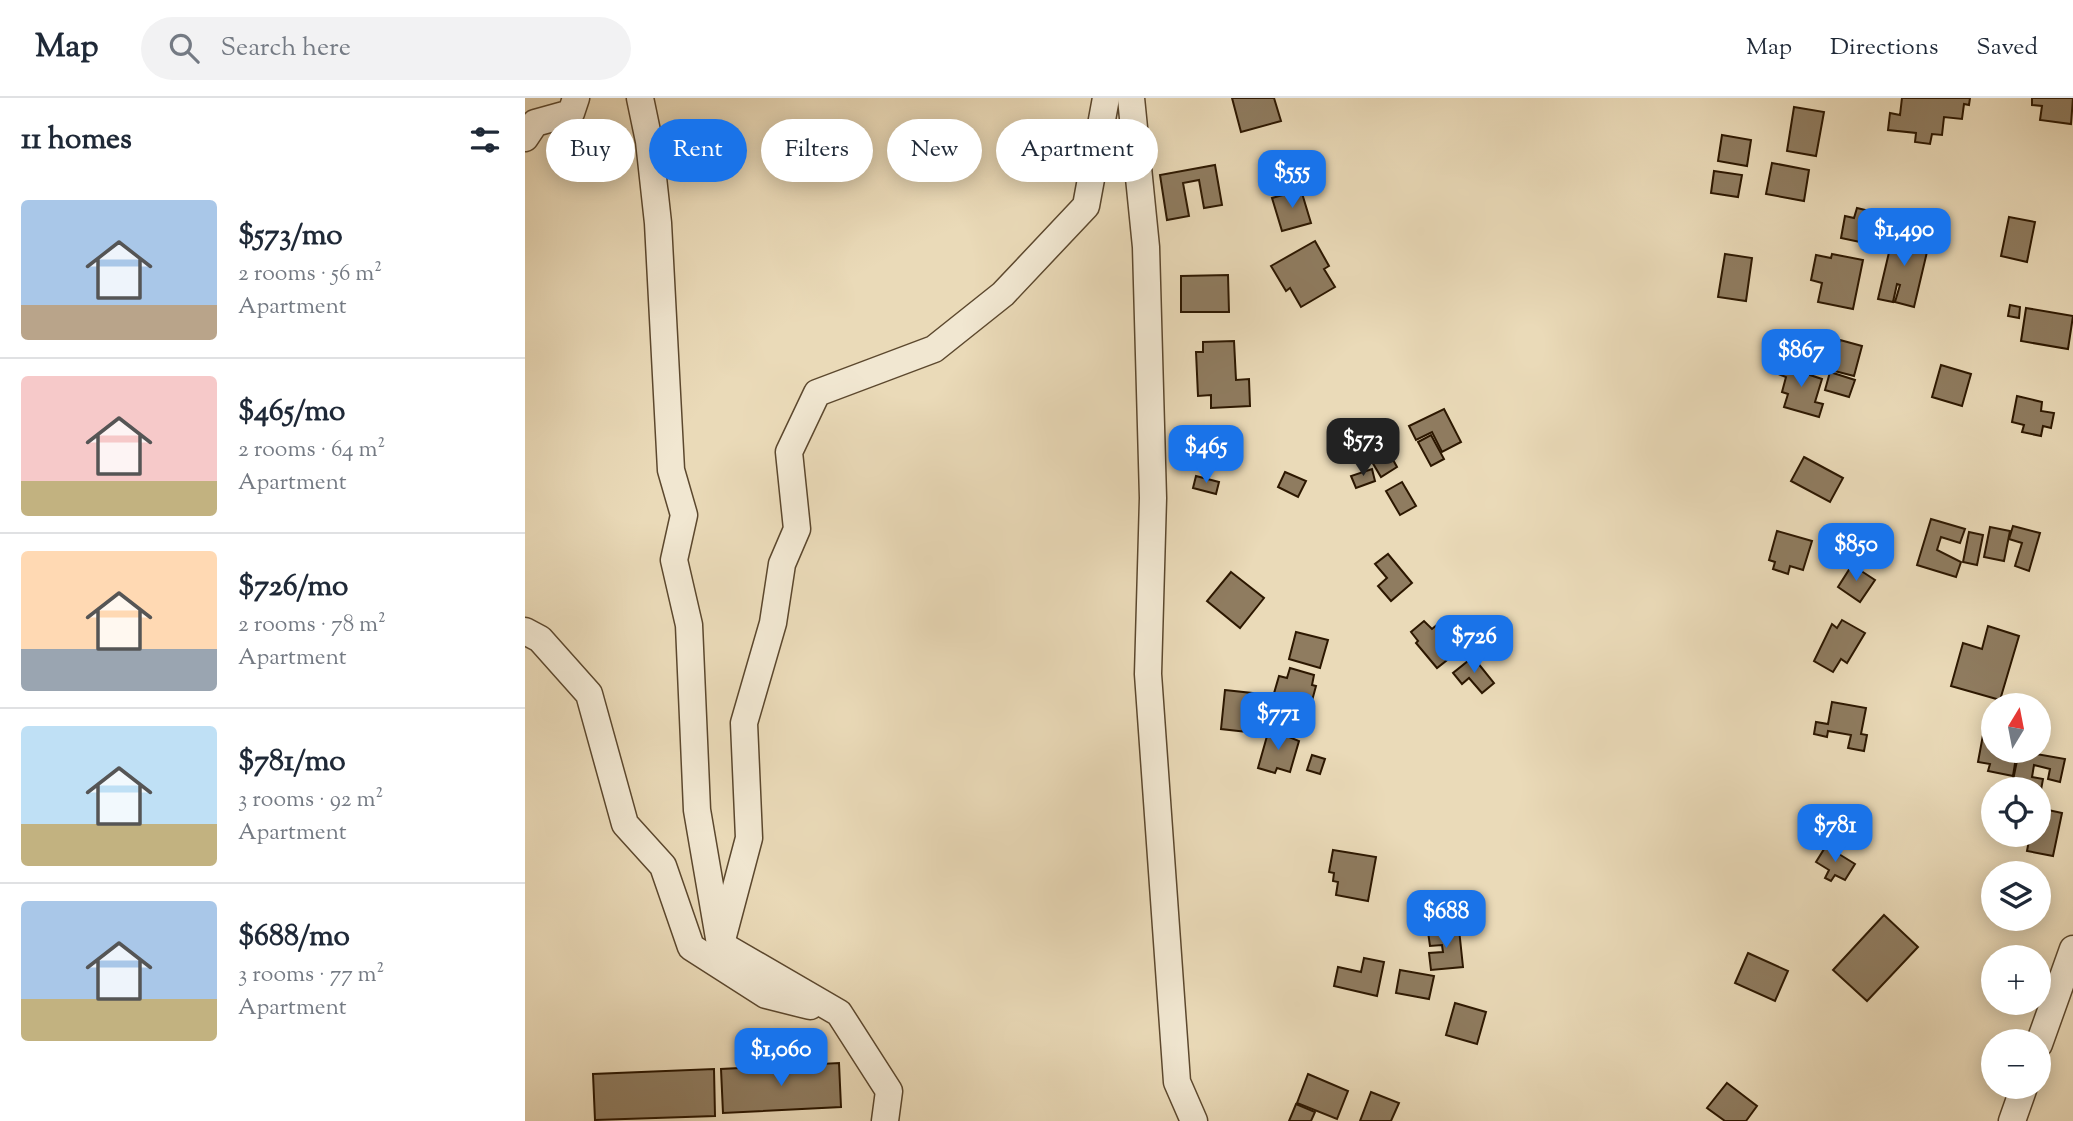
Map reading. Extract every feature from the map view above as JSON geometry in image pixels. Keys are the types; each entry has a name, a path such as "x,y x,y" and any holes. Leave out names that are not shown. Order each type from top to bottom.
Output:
{"street":[{"path":"525,138 535,123 571,113 576,98"},
{"path":"640,98 649,141 658,223 671,470 684,515 674,560 689,625 698,810 720,944"},
{"path":"720,944 749,838 744,723 773,623 782,564 797,528 789,452 817,393 934,349 1003,294 1086,206 1106,98"},
{"path":"1131,98 1146,247 1153,498 1148,674 1177,1082 1194,1121"},
{"path":"525,631 540,639 589,694 625,824 663,866 691,947 766,995 839,1013"},
{"path":"720,944 839,1013 888,1091 885,1121"},
{"path":"2044,1029 2073,949"},
{"path":"2012,1121 2020,1099"}],"building":[{"path":"1232,98 1274,98 1281,121 1241,132"},
{"path":"1902,98 1970,98 1969,105 1964,104 1962,119 1944,117 1942,135 1932,134 1930,144 1915,142 1916,133 1888,130 1890,113 1900,115"},
{"path":"2032,98 2073,98 2071,124 2040,120 2042,106 2032,105"},
{"path":"1794,107 1824,112 1816,156 1787,151"},
{"path":"1722,135 1751,140 1747,166 1718,161"},
{"path":"1772,163 1809,170 1804,201 1766,194"},
{"path":"1215,165 1222,205 1204,208 1199,180 1183,183 1189,216 1167,220 1160,175"},
{"path":"1714,171 1742,175 1738,197 1711,193"},
{"path":"1301,190 1311,223 1282,231 1272,198"},
{"path":"1857,208 1894,217 1890,235 1882,233 1879,246 1841,238 1845,216 1854,218"},
{"path":"2009,217 2035,222 2027,262 2001,256"},
{"path":"1895,227 1910,230 1904,255 1909,256 1915,231 1931,235 1914,307 1895,302 1900,285 1897,284 1893,302 1878,299"},
{"path":"1315,241 1329,266 1324,269 1335,287 1301,307 1290,288 1286,291 1271,266"},
{"path":"1725,254 1752,258 1746,301 1718,297"},
{"path":"1832,254 1863,260 1853,309 1818,302 1822,283 1811,280 1816,255 1831,258"},
{"path":"1228,275 1229,312 1181,312 1181,276"},
{"path":"2010,305 2020,307 2019,318 2008,316"},
{"path":"2026,308 2073,316 2068,349 2021,341"},
{"path":"1840,340 1862,346 1854,376 1823,368 1828,352 1836,354"},
{"path":"1234,341 1236,380 1249,379 1250,406 1211,408 1211,395 1198,396 1196,352 1203,352 1203,342"},
{"path":"1783,360 1812,368 1810,375 1822,379 1815,402 1823,404 1819,417 1784,407 1788,394 1782,392 1786,377 1778,374"},
{"path":"1941,365 1971,374 1962,406 1932,397"},
{"path":"1830,372 1855,380 1849,397 1825,390"},
{"path":"2017,396 2042,402 2041,411 2054,413 2051,428 2043,426 2041,436 2022,432 2024,425 2012,422"},
{"path":"1444,409 1461,442 1442,452 1432,432 1416,440 1409,426"},
{"path":"1431,435 1444,459 1431,466 1418,442"},
{"path":"1382,440 1397,467 1381,477 1365,450"},
{"path":"1804,457 1843,478 1830,502 1791,481"},
{"path":"1372,469 1375,481 1356,488 1351,476"},
{"path":"1285,472 1306,481 1298,497 1278,487"},
{"path":"1196,476 1219,482 1216,494 1193,488"},
{"path":"1402,482 1416,506 1400,515 1386,491"},
{"path":"1931,519 1965,529 1960,543 1941,537 1937,550 1961,562 1956,577 1917,565"},
{"path":"2013,526 2040,533 2029,571 2015,566 2022,543 2009,539"},
{"path":"1990,527 2010,531 2004,561 1984,557"},
{"path":"1777,531 1812,541 1803,570 1790,566 1788,574 1773,569 1775,562 1769,560"},
{"path":"1969,532 1983,535 1977,565 1963,562"},
{"path":"1388,554 1412,583 1391,601 1378,586 1387,578 1375,564"},
{"path":"1852,565 1875,580 1860,602 1838,587"},
{"path":"1231,572 1264,598 1240,628 1207,601"},
{"path":"1444,619 1461,639 1456,643 1461,649 1437,668 1416,643 1418,641 1411,632 1424,621 1432,629"},
{"path":"1842,620 1865,633 1847,663 1841,659 1833,672 1814,661 1832,624 1837,628"},
{"path":"1988,626 2019,636 2002,693 1981,695 1951,686 1963,643 1982,649"},
{"path":"1296,632 1328,640 1320,668 1289,659"},
{"path":"1473,657 1494,683 1482,693 1469,678 1462,684 1453,673"},
{"path":"1290,668 1314,675 1312,685 1316,686 1307,719 1296,717 1295,721 1268,714 1279,676 1287,678"},
{"path":"1225,690 1261,694 1256,733 1221,729"},
{"path":"1832,702 1866,708 1861,734 1867,735 1864,751 1848,748 1851,735 1828,731 1827,737 1814,734 1816,722 1828,724"},
{"path":"1269,729 1299,741 1290,772 1277,768 1275,773 1258,768"},
{"path":"1312,755 1325,759 1320,774 1307,770"},
{"path":"2051,757 2065,759 2060,782 2048,777 2050,769 2034,765 2032,777 2014,777 2017,763 2051,763"},
{"path":"1984,763 2015,763 2013,776 1988,771 1990,764"},
{"path":"2051,811 2062,813 2053,856 2027,851 2028,847 2051,847"},
{"path":"1826,846 1855,864 1845,880 1835,875 1831,881 1825,878 1829,870 1816,862"},
{"path":"1333,850 1376,857 1368,901 1336,895 1338,882 1333,881 1334,873 1329,872"},
{"path":"1884,915 1918,947 1867,1001 1833,970"},
{"path":"1459,929 1463,967 1431,970 1429,953 1443,952 1442,945 1430,946 1428,932"},
{"path":"1748,953 1788,971 1775,1001 1735,983"},
{"path":"1364,958 1384,962 1377,996 1334,986 1338,967 1361,972"},
{"path":"1400,970 1434,976 1429,999 1396,993"},
{"path":"1455,1003 1486,1012 1477,1044 1446,1035"},
{"path":"839,1063 841,1107 723,1113 721,1069"},
{"path":"714,1069 715,1116 595,1120 593,1074"},
{"path":"1308,1074 1348,1091 1337,1119 1297,1103"},
{"path":"1727,1083 1757,1106 1746,1121 1725,1121 1707,1108"},
{"path":"1371,1092 1399,1103 1391,1121 1360,1121"},
{"path":"1296,1104 1315,1112 1311,1121 1289,1121"}]}
